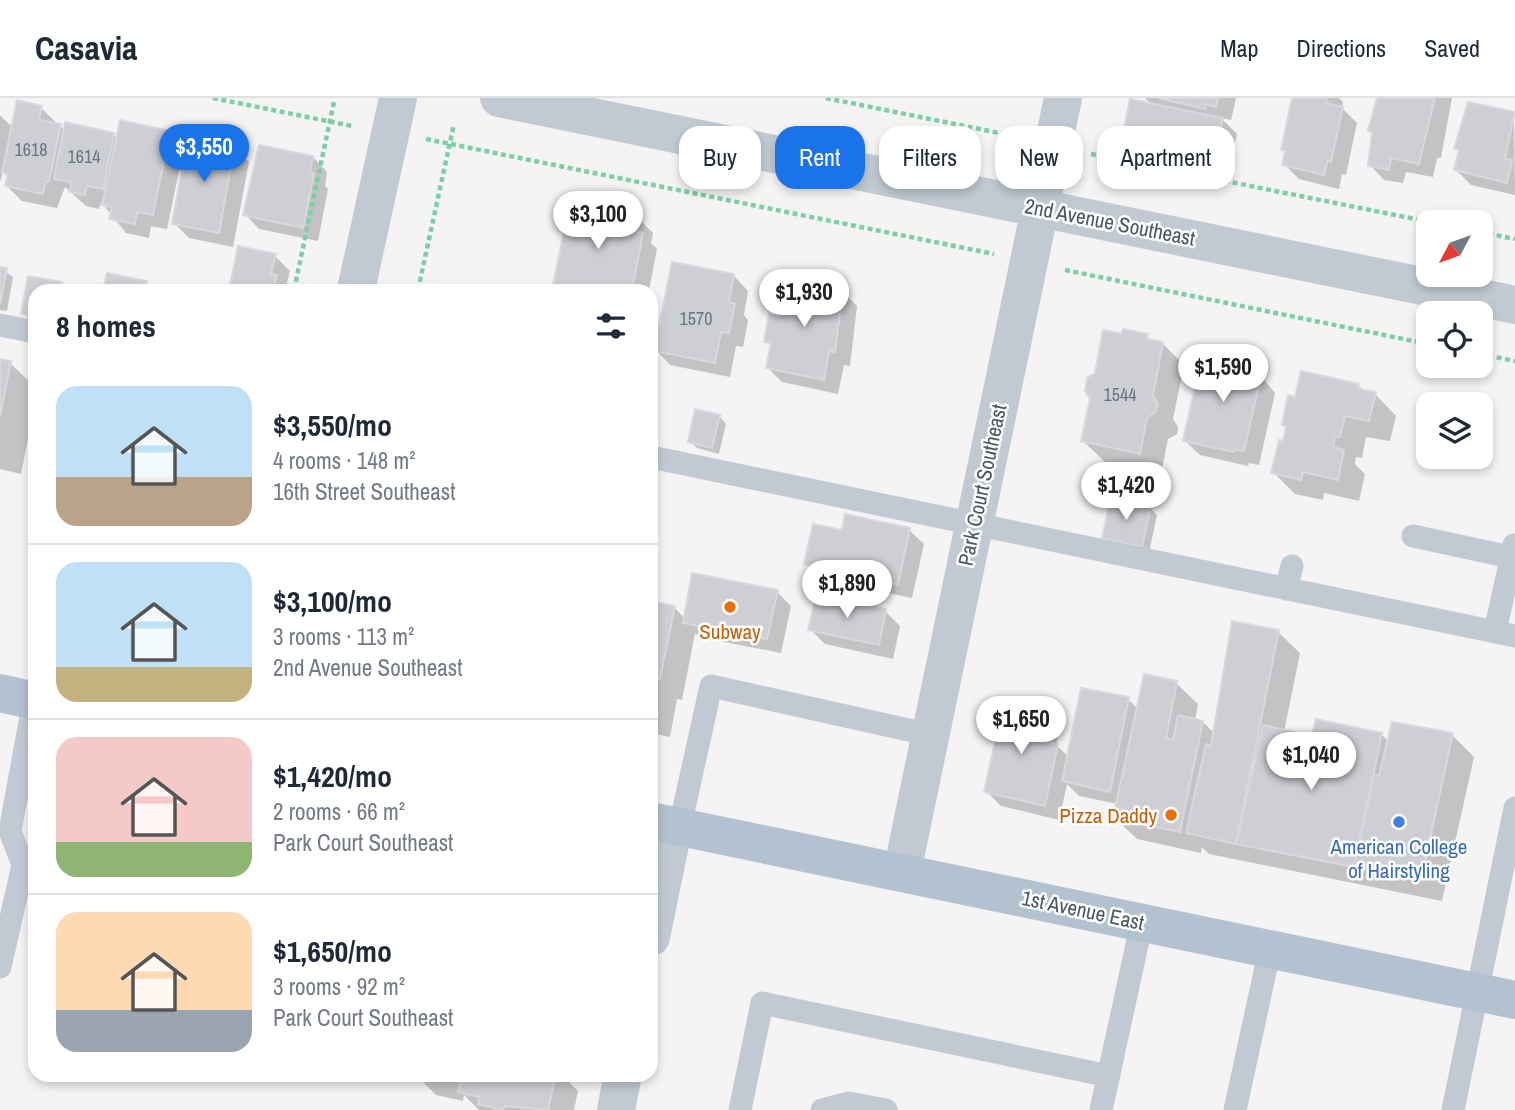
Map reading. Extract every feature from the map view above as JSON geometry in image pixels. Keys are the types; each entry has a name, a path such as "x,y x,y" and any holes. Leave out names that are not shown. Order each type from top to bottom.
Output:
{"main road":[{"path":"0,693 28,699"},
{"name":"1st Avenue East","path":"668,824 1515,1000"}],"street":[{"path":"357,284 398,98"},
{"name":"2nd Avenue Southeast","path":"499,98 1515,305"},
{"name":"Park Court Southeast","path":"902,872 1063,98"},
{"path":"658,890 668,824"},
{"path":"616,1110 621,1082"}],"lane":[{"path":"0,326 28,331"},
{"path":"658,458 974,524 1289,578 1505,634 1514,553 1412,537"},
{"path":"668,824 711,686 930,736"},
{"path":"0,967 23,865 5,833 28,731"},
{"path":"1452,1110 1515,808"},
{"path":"1101,1110 1142,922"},
{"path":"1236,1110 1270,949"},
{"path":"740,1110 762,1003 1108,1076"},
{"path":"822,1110 849,1103 886,1110"}],"path":[{"path":"213,98 358,127"},
{"path":"826,98 995,132"},
{"path":"295,284 334,102"},
{"path":"419,284 454,124"},
{"path":"420,138 998,255"},
{"path":"1086,153 1416,219"},
{"path":"1493,235 1515,239"},
{"path":"1060,269 1416,342"},
{"path":"1493,357 1515,361"}],"building":[{"path":"1158,98 1218,98 1216,107 1206,104 1205,109"},
{"path":"1292,98 1327,98 1326,103 1343,107 1331,162 1328,160 1324,175 1282,165 1285,151 1281,150"},
{"path":"1377,98 1435,98 1419,164 1391,158 1389,170 1368,166 1372,132 1368,131"},
{"path":"1130,99 1223,118 1221,126 1124,126"},
{"path":"17,100 42,106 39,120 61,124 49,182 46,181 43,194 5,186 8,174 2,173"},
{"path":"1468,102 1515,112 1505,159 1512,160 1507,183 1454,170 1459,150 1454,149"},
{"path":"120,120 170,131 153,215 137,212 135,224 109,219 112,207 102,205"},
{"path":"65,122 114,133 103,189 87,186 85,195 70,192 71,182 54,179"},
{"path":"188,136 235,145 219,233 172,224"},
{"path":"259,145 313,156 310,172 314,173 303,228 243,215"},
{"path":"573,203 639,217 636,231 643,233 633,284 553,284 567,216 570,217"},
{"path":"238,246 276,254 271,274 277,275 275,284 230,284"},
{"path":"672,262 734,274 729,302 735,304 729,333 721,332 715,363 658,352 658,331"},
{"path":"0,267 7,268 0,304"},
{"path":"107,273 147,281 146,284 104,284"},
{"path":"28,276 62,282 28,284 28,316 21,314"},
{"path":"786,278 843,289 835,352 829,351 824,380 766,368 771,343 764,342 769,314 778,316"},
{"path":"1123,329 1148,334 1147,339 1163,342 1153,396 1158,404 1156,412 1147,418 1140,454 1081,441 1090,399 1085,391 1087,378 1095,373 1103,330 1122,334"},
{"path":"1217,351 1231,355 1236,360 1252,363 1251,372 1255,369 1261,377 1244,451 1234,449 1234,452 1183,441 1197,378 1204,380 1208,357"},
{"path":"0,359 11,361 0,417"},
{"path":"1301,371 1359,384 1358,389 1376,392 1369,421 1345,416 1340,437 1335,436 1333,447 1344,450 1338,480 1303,472 1301,480 1271,473 1279,440 1283,441 1286,426 1282,425 1288,395 1295,397"},
{"path":"695,409 720,415 712,448 688,442"},
{"path":"1111,497 1151,506 1142,547 1102,538"},
{"path":"845,514 910,528 898,585 804,564 813,524 842,530"},
{"name":"Subway","path":"692,573 778,590 767,639 683,623"},
{"path":"816,595 886,609 879,645 808,630"},
{"path":"658,602 675,606 658,678"},
{"path":"1232,621 1279,630 1236,844 1186,833 1206,744 1211,746"},
{"path":"1144,674 1177,681 1166,738 1173,740 1178,715 1203,721 1180,832 1113,818"},
{"path":"1081,688 1129,697 1110,792 1062,781"},
{"path":"1004,700 1046,709 1040,740 1058,744 1045,806 984,792"},
{"path":"1316,719 1382,733 1354,867 1236,844 1263,725 1312,736"},
{"name":"American College of Hairstyling","path":"1392,722 1453,733 1421,880 1354,867 1374,774 1379,776"},
{"path":"460,1082 554,1082 548,1110 505,1106 503,1110 478,1104 480,1097 458,1092"}],"place":[{"name":"Subway","path":"730,607"},
{"name":"Pizza Daddy","path":"1171,815"},
{"name":"American College of Hairstyling","path":"1399,822"}]}
